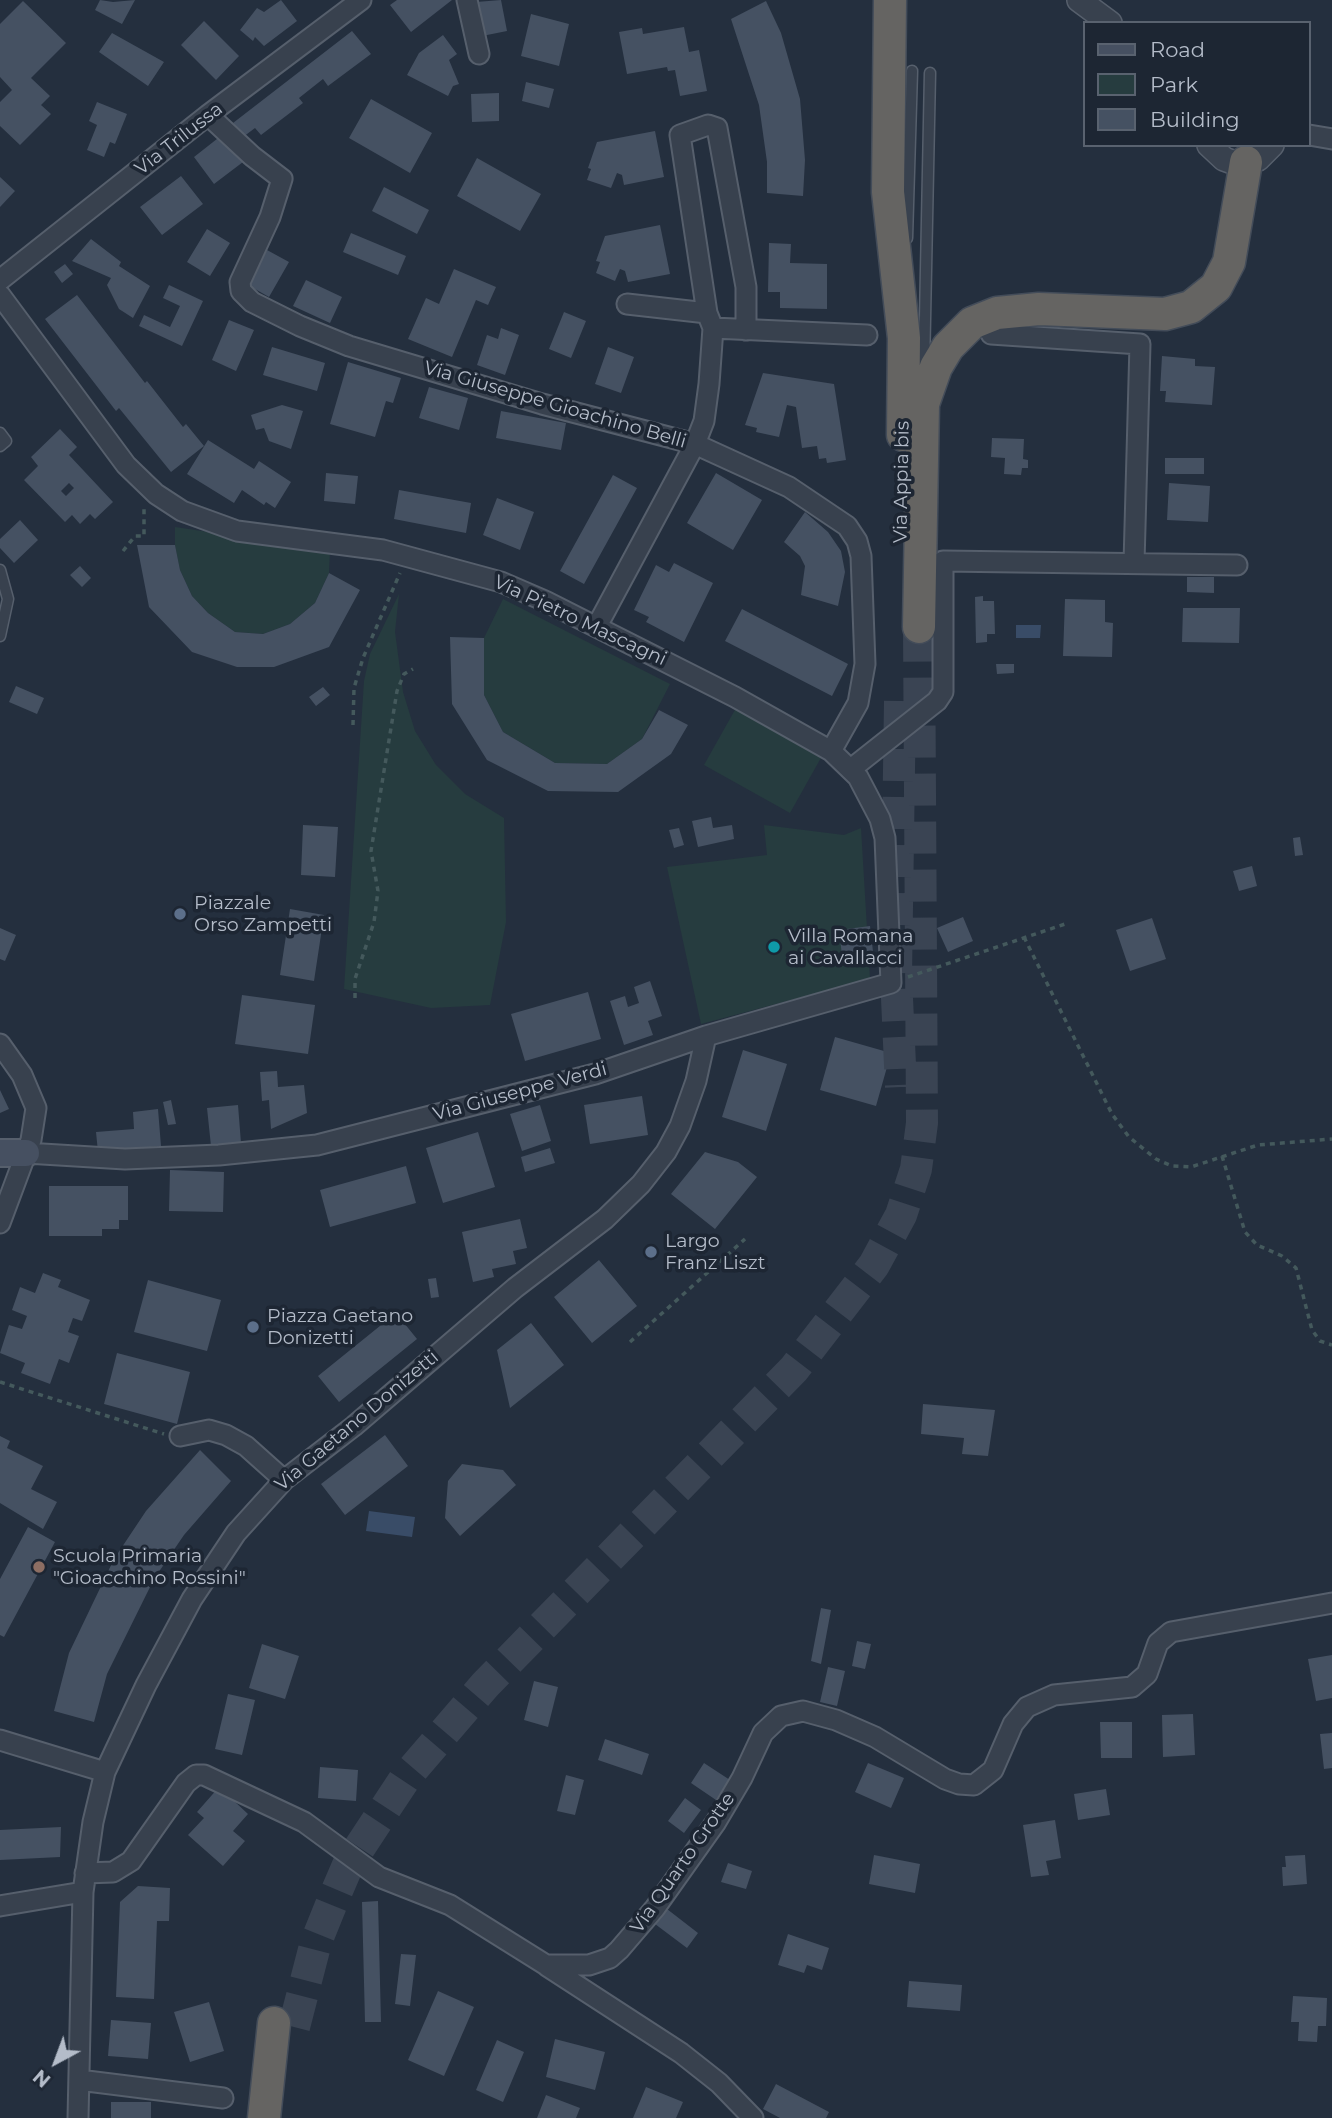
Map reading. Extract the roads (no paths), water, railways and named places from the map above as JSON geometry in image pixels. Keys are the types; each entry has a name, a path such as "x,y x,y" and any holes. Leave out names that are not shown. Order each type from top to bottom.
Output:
{"highway":[{"name":"Via Appia bis","path":"890,0 888,208 904,338 909,627 923,404 936,367 948,347 965,328 984,317 1039,309 1165,314 1191,307 1205,298 1221,280 1229,262 1259,154"},
{"path":"264,2118 284,2025 285,2118"}],"street":[{"name":"Via Trilussa","path":"0,281 208,115 361,0"},
{"path":"467,0 479,54"},
{"path":"1086,2 1108,21"},
{"name":"Via Giuseppe Gioachino Belli","path":"208,115 252,156 282,179 265,229 240,282 241,291 252,302 300,327 349,346 542,404 695,444 757,471 805,497 842,522 857,541 861,561 863,684 854,712 831,751"},
{"path":"597,626 695,444 704,421 709,384 710,321 680,135 708,125 717,128 746,287 746,330"},
{"path":"1311,135 1332,139"},
{"path":"1211,147 1224,159 1259,154"},
{"name":"Via Pietro Mascagni","path":"0,295 106,441 141,480 168,503 193,516 237,531 407,555 500,582 597,626 735,697 831,751 851,769 874,801 885,838 891,983"},
{"path":"627,304 746,330 867,335"},
{"path":"991,334 1140,344 1134,563"},
{"path":"851,769 937,701 943,692 943,561 1237,565"},
{"name":"Via Giuseppe Verdi","path":"13,1153 125,1159 219,1155 317,1145 595,1074 706,1036 891,983"},
{"name":"Via Gaetano Donizetti","path":"78,2118 84,1882 105,1772 192,1599 236,1533 284,1480 354,1426 630,1196 658,1163 680,1126 696,1081 706,1036"},
{"path":"0,1044 22,1075 36,1108 34,1130 13,1153 0,1223"},
{"path":"180,1436 205,1430 222,1433 246,1446 284,1480"},
{"name":"Via Quarto Grotte","path":"546,1965 589,1965 610,1958 619,1951 703,1842 743,1778 764,1733 781,1716 803,1711 836,1720 869,1734 945,1779 974,1785 993,1770 1013,1724 1027,1707 1054,1695 1132,1687 1144,1678 1158,1643 1171,1632 1332,1603"},
{"path":"0,1740 105,1772"},
{"path":"0,1906 84,1882 131,1861 186,1783 196,1775 204,1775 304,1822 379,1877 450,1905 681,2053 719,2083 753,2118"},
{"path":"79,2080 223,2098"}],"lane":[{"path":"907,244 912,71"},
{"path":"923,404 930,73"},
{"path":"904,338 906,258"},
{"path":"0,433 6,441 0,446"},
{"path":"0,570 8,599 0,636"}],"water":[{"path":"1016,625 1041,625 1040,638 1016,638"},
{"path":"369,1511 415,1517 412,1537 366,1531"}],"tunnel":[{"path":"294,2027 316,1942 348,1865 406,1777 485,1685 794,1369 874,1265 901,1215 916,1169 922,1123 919,627"},
{"path":"900,701 896,976 901,1087"}],"place":[{"name":"Piazzale Orso Zampetti","path":"180,914"},
{"name":"Villa Romana ai Cavallacci","path":"774,947"},
{"name":"Largo Franz Liszt","path":"651,1252"},
{"name":"Piazza Gaetano Donizetti","path":"253,1327"},
{"name":"Scuola Primaria \"Gioacchino Rossini\"","path":"39,1567"}]}
